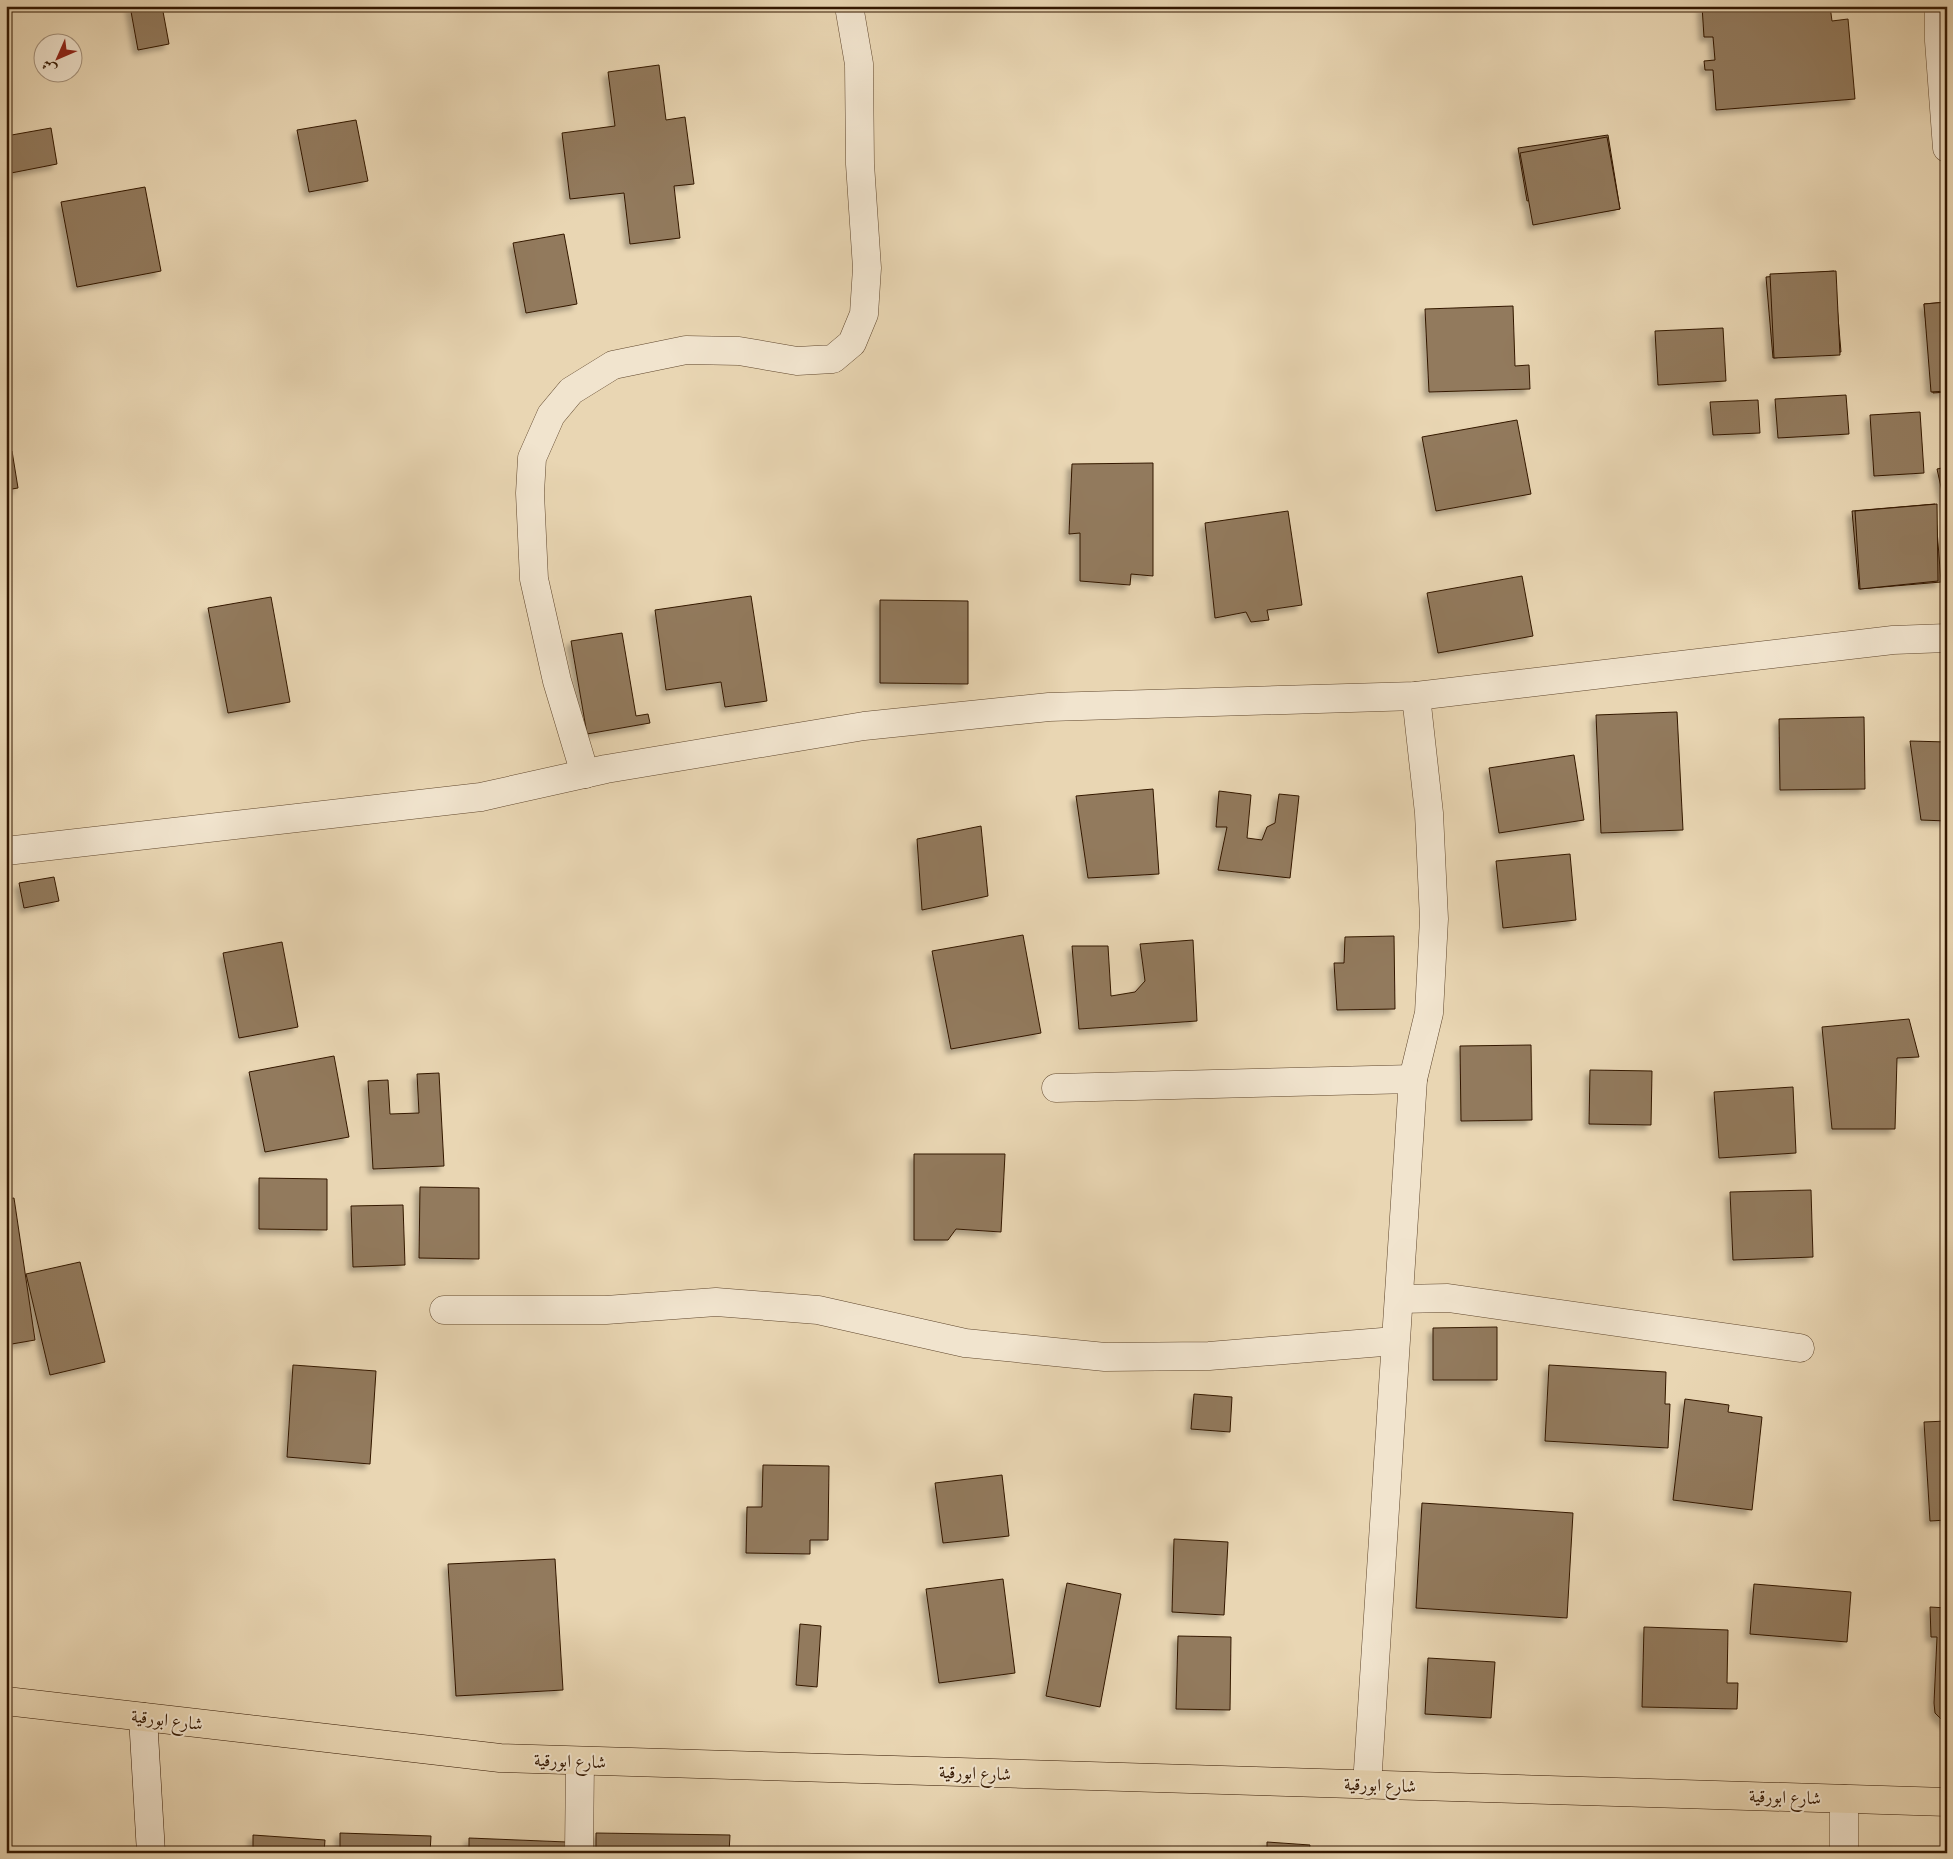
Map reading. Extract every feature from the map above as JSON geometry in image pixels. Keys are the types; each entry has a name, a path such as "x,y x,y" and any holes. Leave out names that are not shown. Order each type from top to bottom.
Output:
{"main road":[{"name":"شارع ابورقية","path":"6,1701 500,1758 580,1762 1947,1802"}],"street":[{"path":"585,774 557,681 534,579 530,493 532,458 551,415 571,391 612,365 686,350 739,351 797,361 833,359 852,343 864,314 867,268 860,164 859,64 849,6"},
{"path":"1939,6 1939,41 1947,148"},
{"path":"6,851 480,798 606,769 864,726 1049,707 1416,696 1893,640 1947,638"},
{"path":"1367,1785 1413,1079 1429,1013 1434,919 1429,813 1416,696"},
{"path":"1056,1088 1413,1079"},
{"path":"1398,1299 1448,1298 1800,1348"},
{"path":"444,1310 606,1310 716,1302 818,1310 965,1343 1104,1357 1209,1356 1395,1341"},
{"path":"143,1717 151,1853"},
{"path":"579,1853 580,1762"},
{"path":"1844,1799 1844,1853"}],"building":[{"path":"130,6 162,6 169,44 138,50"},
{"path":"1702,6 1830,6 1832,21 1848,19 1855,99 1716,110 1713,70 1705,70 1704,61 1715,60 1713,37 1704,37"},
{"path":"659,65 666,120 685,117 694,184 674,186 680,238 630,244 624,193 570,199 562,133 615,126 608,72"},
{"path":"356,120 368,181 309,192 297,130"},
{"path":"51,128 57,164 6,174 6,136"},
{"path":"1608,135 1620,209 1534,222 1531,200 1527,201 1518,148"},
{"path":"1607,137 1620,209 1533,225 1520,153"},
{"path":"145,187 161,271 77,287 61,202"},
{"path":"564,234 577,304 526,313 513,243"},
{"path":"1834,271 1841,352 1773,358 1766,277"},
{"path":"1836,271 1840,355 1774,358 1770,274"},
{"path":"1947,302 1947,392 1933,393 1924,304"},
{"path":"1947,302 1947,391 1931,392 1924,304"},
{"path":"1513,306 1515,366 1529,365 1530,389 1429,392 1425,309"},
{"path":"1723,328 1726,381 1658,385 1655,331"},
{"path":"1846,395 1849,434 1778,438 1775,399"},
{"path":"1758,400 1760,433 1713,435 1710,402"},
{"path":"1920,412 1924,473 1874,476 1870,415"},
{"path":"1517,420 1531,494 1436,511 1422,437"},
{"path":"12,451 18,488 6,490 6,452"},
{"path":"1153,463 1153,576 1131,574 1130,585 1080,581 1080,533 1069,534 1072,464"},
{"path":"1947,467 1947,514 1937,469"},
{"path":"1935,504 1941,582 1859,589 1852,511"},
{"path":"1937,504 1938,581 1860,589 1855,511"},
{"path":"1288,511 1302,605 1267,610 1269,620 1251,622 1246,612 1215,618 1205,523"},
{"path":"1522,576 1533,636 1438,653 1427,593"},
{"path":"751,596 767,701 725,707 721,682 666,690 655,610"},
{"path":"271,597 290,702 228,713 208,608"},
{"path":"880,600 968,601 968,684 880,683"},
{"path":"622,633 636,716 648,714 650,723 587,734 571,641"},
{"path":"1677,712 1683,830 1601,833 1596,715"},
{"path":"1864,717 1865,789 1780,790 1779,719"},
{"path":"1910,741 1947,742 1947,821 1921,820"},
{"path":"1574,755 1584,820 1499,833 1489,768"},
{"path":"1153,789 1159,874 1088,878 1076,796"},
{"path":"1219,791 1251,795 1247,838 1262,840 1267,827 1275,823 1279,794 1299,796 1290,878 1218,870 1227,827 1216,827"},
{"path":"981,826 988,896 922,910 917,839"},
{"path":"1570,854 1576,920 1503,928 1496,861"},
{"path":"54,877 59,901 24,908 19,883"},
{"path":"1023,935 1041,1033 951,1049 932,951"},
{"path":"1394,936 1395,1009 1337,1010 1334,963 1344,963 1345,937"},
{"path":"1193,940 1197,1021 1079,1029 1072,946 1108,946 1111,996 1135,992 1145,981 1140,944"},
{"path":"282,942 298,1027 239,1038 223,953"},
{"path":"1909,1019 1919,1057 1897,1058 1895,1129 1832,1129 1822,1027"},
{"path":"1531,1045 1532,1120 1461,1121 1460,1046"},
{"path":"334,1056 349,1137 265,1152 249,1072"},
{"path":"1590,1070 1652,1071 1651,1125 1589,1124"},
{"path":"439,1073 444,1166 373,1169 368,1081 388,1080 390,1114 419,1113 417,1074"},
{"path":"1793,1087 1796,1153 1719,1158 1714,1092"},
{"path":"914,1154 1005,1154 1001,1232 956,1229 948,1240 914,1240"},
{"path":"259,1178 327,1179 327,1230 259,1229"},
{"path":"420,1187 479,1188 479,1259 419,1258"},
{"path":"1811,1190 1813,1257 1733,1260 1730,1192"},
{"path":"14,1198 35,1340 6,1345 6,1199"},
{"path":"403,1205 405,1265 353,1267 351,1206"},
{"path":"80,1262 105,1362 50,1375 26,1274"},
{"path":"1497,1327 1497,1380 1433,1380 1433,1328"},
{"path":"293,1365 376,1371 370,1464 287,1457"},
{"path":"1549,1365 1666,1372 1665,1404 1670,1404 1668,1448 1545,1441"},
{"path":"1194,1394 1232,1397 1230,1432 1191,1429"},
{"path":"1685,1399 1729,1405 1728,1412 1762,1417 1752,1510 1673,1500"},
{"path":"1947,1421 1947,1520 1930,1521 1924,1422"},
{"path":"763,1465 829,1466 828,1540 810,1540 810,1554 746,1553 747,1507 762,1507"},
{"path":"1002,1475 1009,1536 943,1543 935,1483"},
{"path":"1422,1503 1573,1513 1567,1618 1416,1608"},
{"path":"1174,1539 1228,1542 1224,1615 1172,1612"},
{"path":"555,1559 563,1690 456,1696 448,1564"},
{"path":"1003,1579 1015,1673 939,1683 926,1589"},
{"path":"1067,1583 1121,1594 1100,1707 1046,1696"},
{"path":"1754,1584 1851,1592 1847,1642 1750,1634"},
{"path":"1930,1607 1947,1608 1947,1725 1935,1713 1937,1637 1931,1637"},
{"path":"800,1624 821,1626 817,1687 796,1685"},
{"path":"1644,1627 1728,1630 1727,1683 1738,1683 1737,1709 1642,1707"},
{"path":"1178,1636 1231,1637 1230,1710 1176,1709"},
{"path":"1428,1658 1495,1662 1491,1718 1425,1714"},
{"path":"340,1833 431,1836 430,1853 340,1853"},
{"path":"596,1833 730,1835 729,1853 596,1853"},
{"path":"253,1835 325,1840 324,1853 253,1853"},
{"path":"469,1838 567,1842 567,1853 469,1853"},
{"path":"1267,1842 1310,1845 1309,1853 1267,1853"}]}
